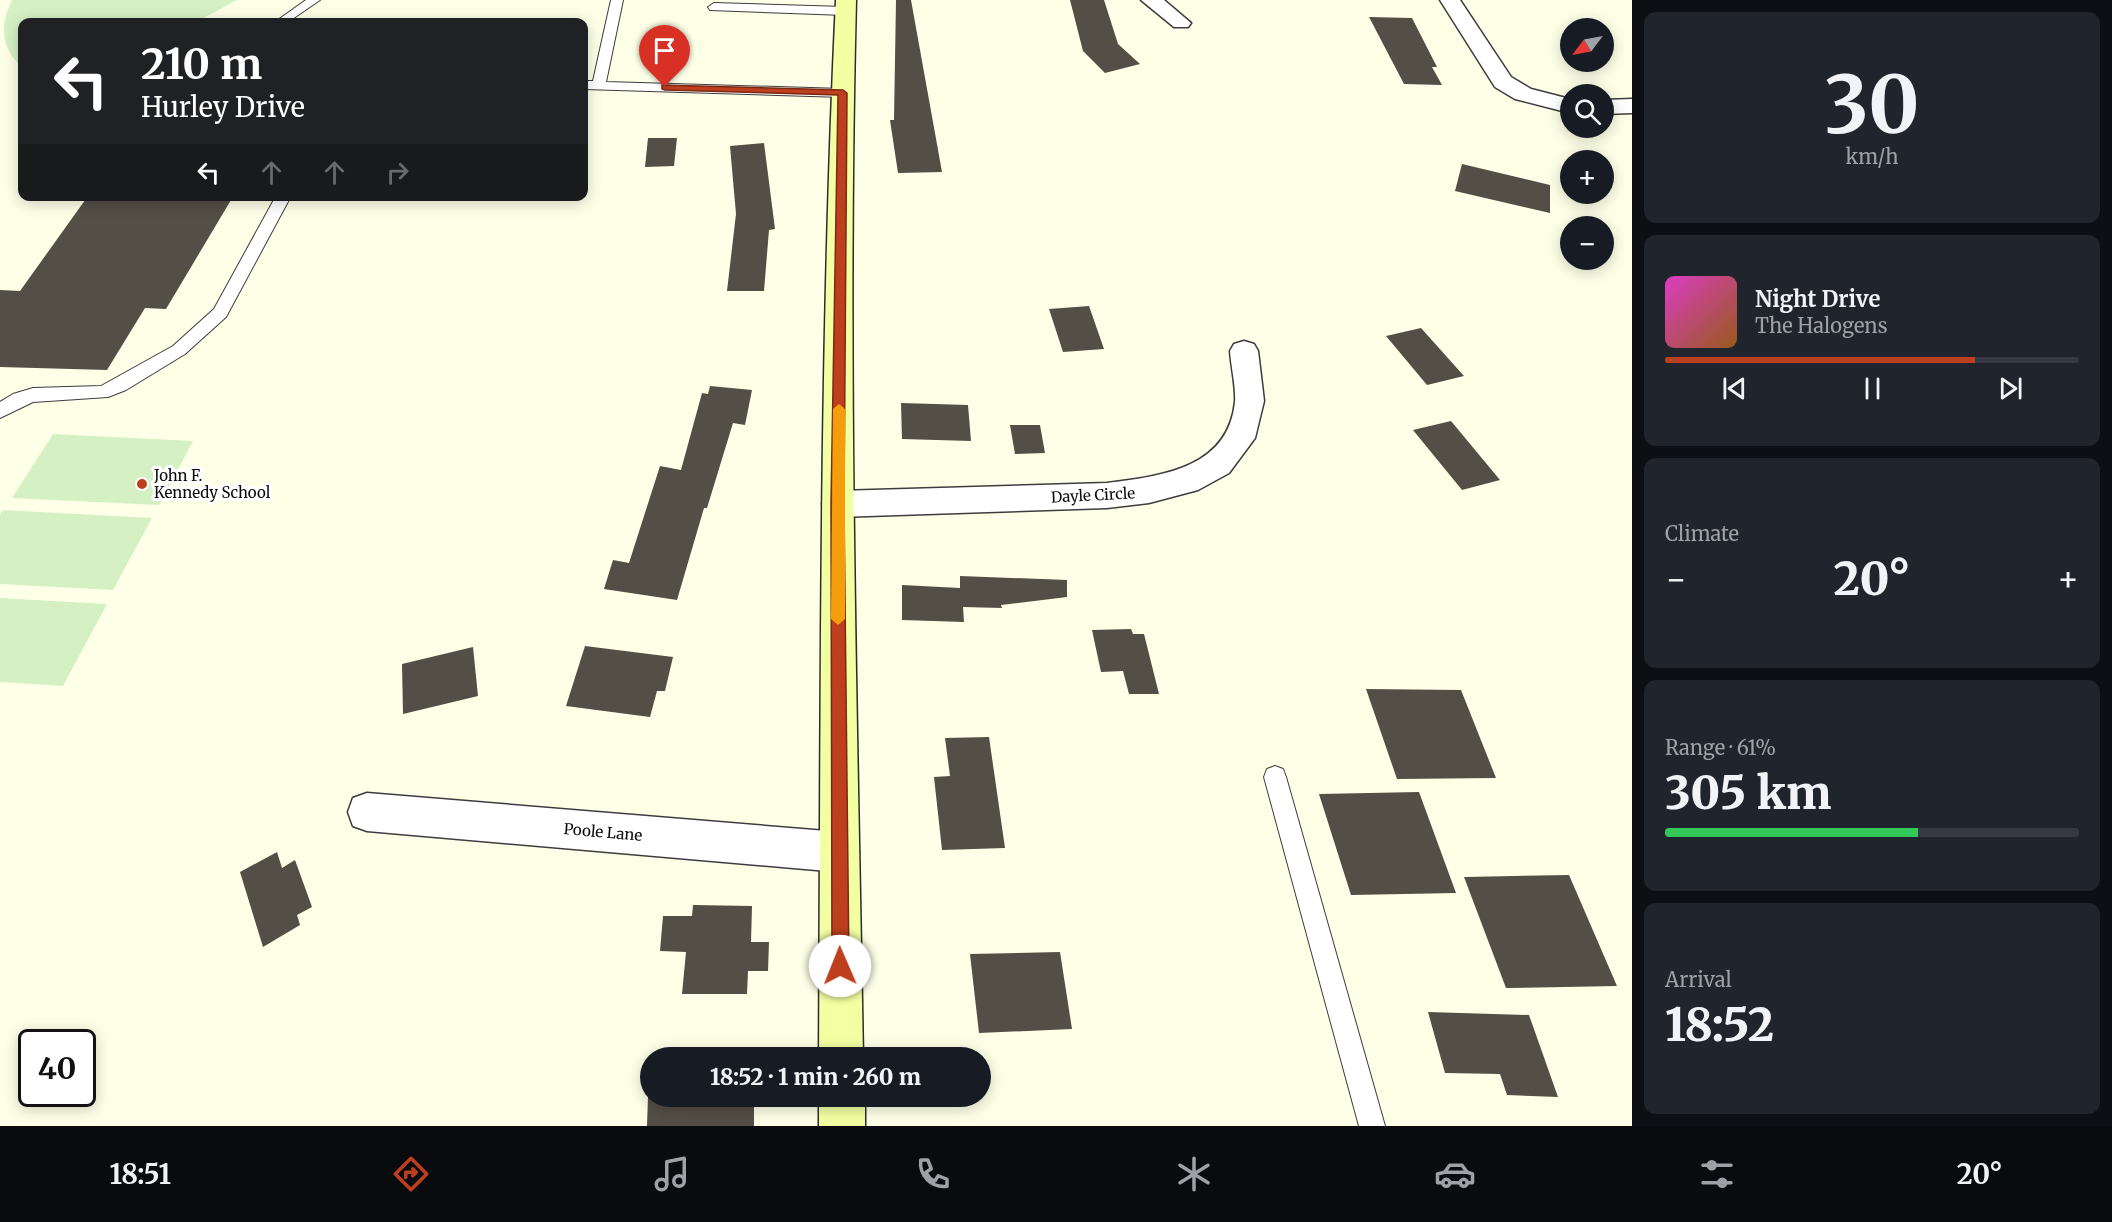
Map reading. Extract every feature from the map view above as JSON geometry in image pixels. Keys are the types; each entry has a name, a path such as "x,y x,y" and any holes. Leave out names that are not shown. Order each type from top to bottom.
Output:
{"street":[{"path":"1151,0 1181,23"},
{"path":"1450,0 1503,82 1523,94 1560,103"},
{"path":"841,1047 838,504 846,6"},
{"path":"1614,106 1632,106"},
{"name":"Dayle Circle","path":"838,504 1130,494 1186,483 1214,467 1226,456 1243,429 1250,394 1244,351"},
{"name":"Poole Lane","path":"367,812 839,852"},
{"path":"842,1107 842,1126"}],"lane":[{"path":"287,18 314,0"},
{"path":"599,85 617,0"},
{"path":"714,7 846,6"},
{"path":"588,85 843,93"},
{"path":"0,411 19,399 33,395 102,392 120,385 179,350 220,313 281,201"},
{"path":"1275,777 1372,1126"}],"green space":[{"path":"12,0 237,0 203,18 18,18 18,63 9,52 4,36 8,9"},
{"path":"53,434 193,441 159,505 12,498"},
{"path":"3,510 152,518 113,590 0,584 0,515"},
{"path":"0,598 107,604 63,686 0,682"}],"building":[{"path":"896,0 911,0 942,172 898,173 890,120 894,120"},
{"path":"1070,0 1104,0 1118,44 1140,64 1105,73 1083,51"},
{"path":"1369,17 1412,18 1437,67 1432,67 1442,85 1404,84"},
{"path":"648,138 677,138 674,166 645,167"},
{"path":"764,143 775,229 769,230 764,291 727,291 736,214 730,146"},
{"path":"1462,164 1550,185 1550,213 1455,191"},
{"path":"84,201 230,201 166,309 145,308 107,370 0,367 0,290 20,291"},
{"path":"1089,306 1104,349 1063,352 1049,309"},
{"path":"1421,328 1464,376 1427,385 1386,336"},
{"path":"710,386 752,390 745,425 733,423 707,508 704,508 677,600 604,589 613,560 629,563 660,466 681,470 702,393 708,394"},
{"path":"901,403 968,405 971,441 902,439"},
{"path":"1451,421 1500,480 1462,490 1413,430"},
{"path":"1010,425 1040,425 1045,453 1015,454"},
{"path":"960,576 1067,580 1067,597 1001,605 1002,608 963,607 964,622 902,620 902,585 960,588"},
{"path":"1131,629 1133,634 1144,634 1159,694 1129,694 1123,671 1101,672 1092,630"},
{"path":"585,646 673,657 665,691 657,691 650,717 566,706"},
{"path":"473,647 478,696 403,714 402,664"},
{"path":"1366,689 1461,690 1496,778 1397,779"},
{"path":"989,737 1005,848 942,850 934,777 950,776 945,738"},
{"path":"1419,792 1456,893 1351,895 1319,794"},
{"path":"277,852 282,868 295,860 312,907 297,915 300,925 263,947 240,872"},
{"path":"1569,875 1617,986 1506,988 1464,877"},
{"path":"693,905 752,906 751,942 769,942 768,971 748,971 747,994 682,994 686,952 660,951 663,916 692,916"},
{"path":"1060,952 1072,1029 979,1033 970,954"},
{"path":"1428,1012 1529,1015 1558,1097 1507,1095 1500,1074 1445,1073"},
{"path":"648,1107 754,1107 754,1126 647,1126"}],"slow traffic":[{"path":"838,619 839,409"}],"place":[{"name":"John F. Kennedy School","path":"142,484"}],"route":[{"path":"665,87 843,93 838,504 840,966"}]}
